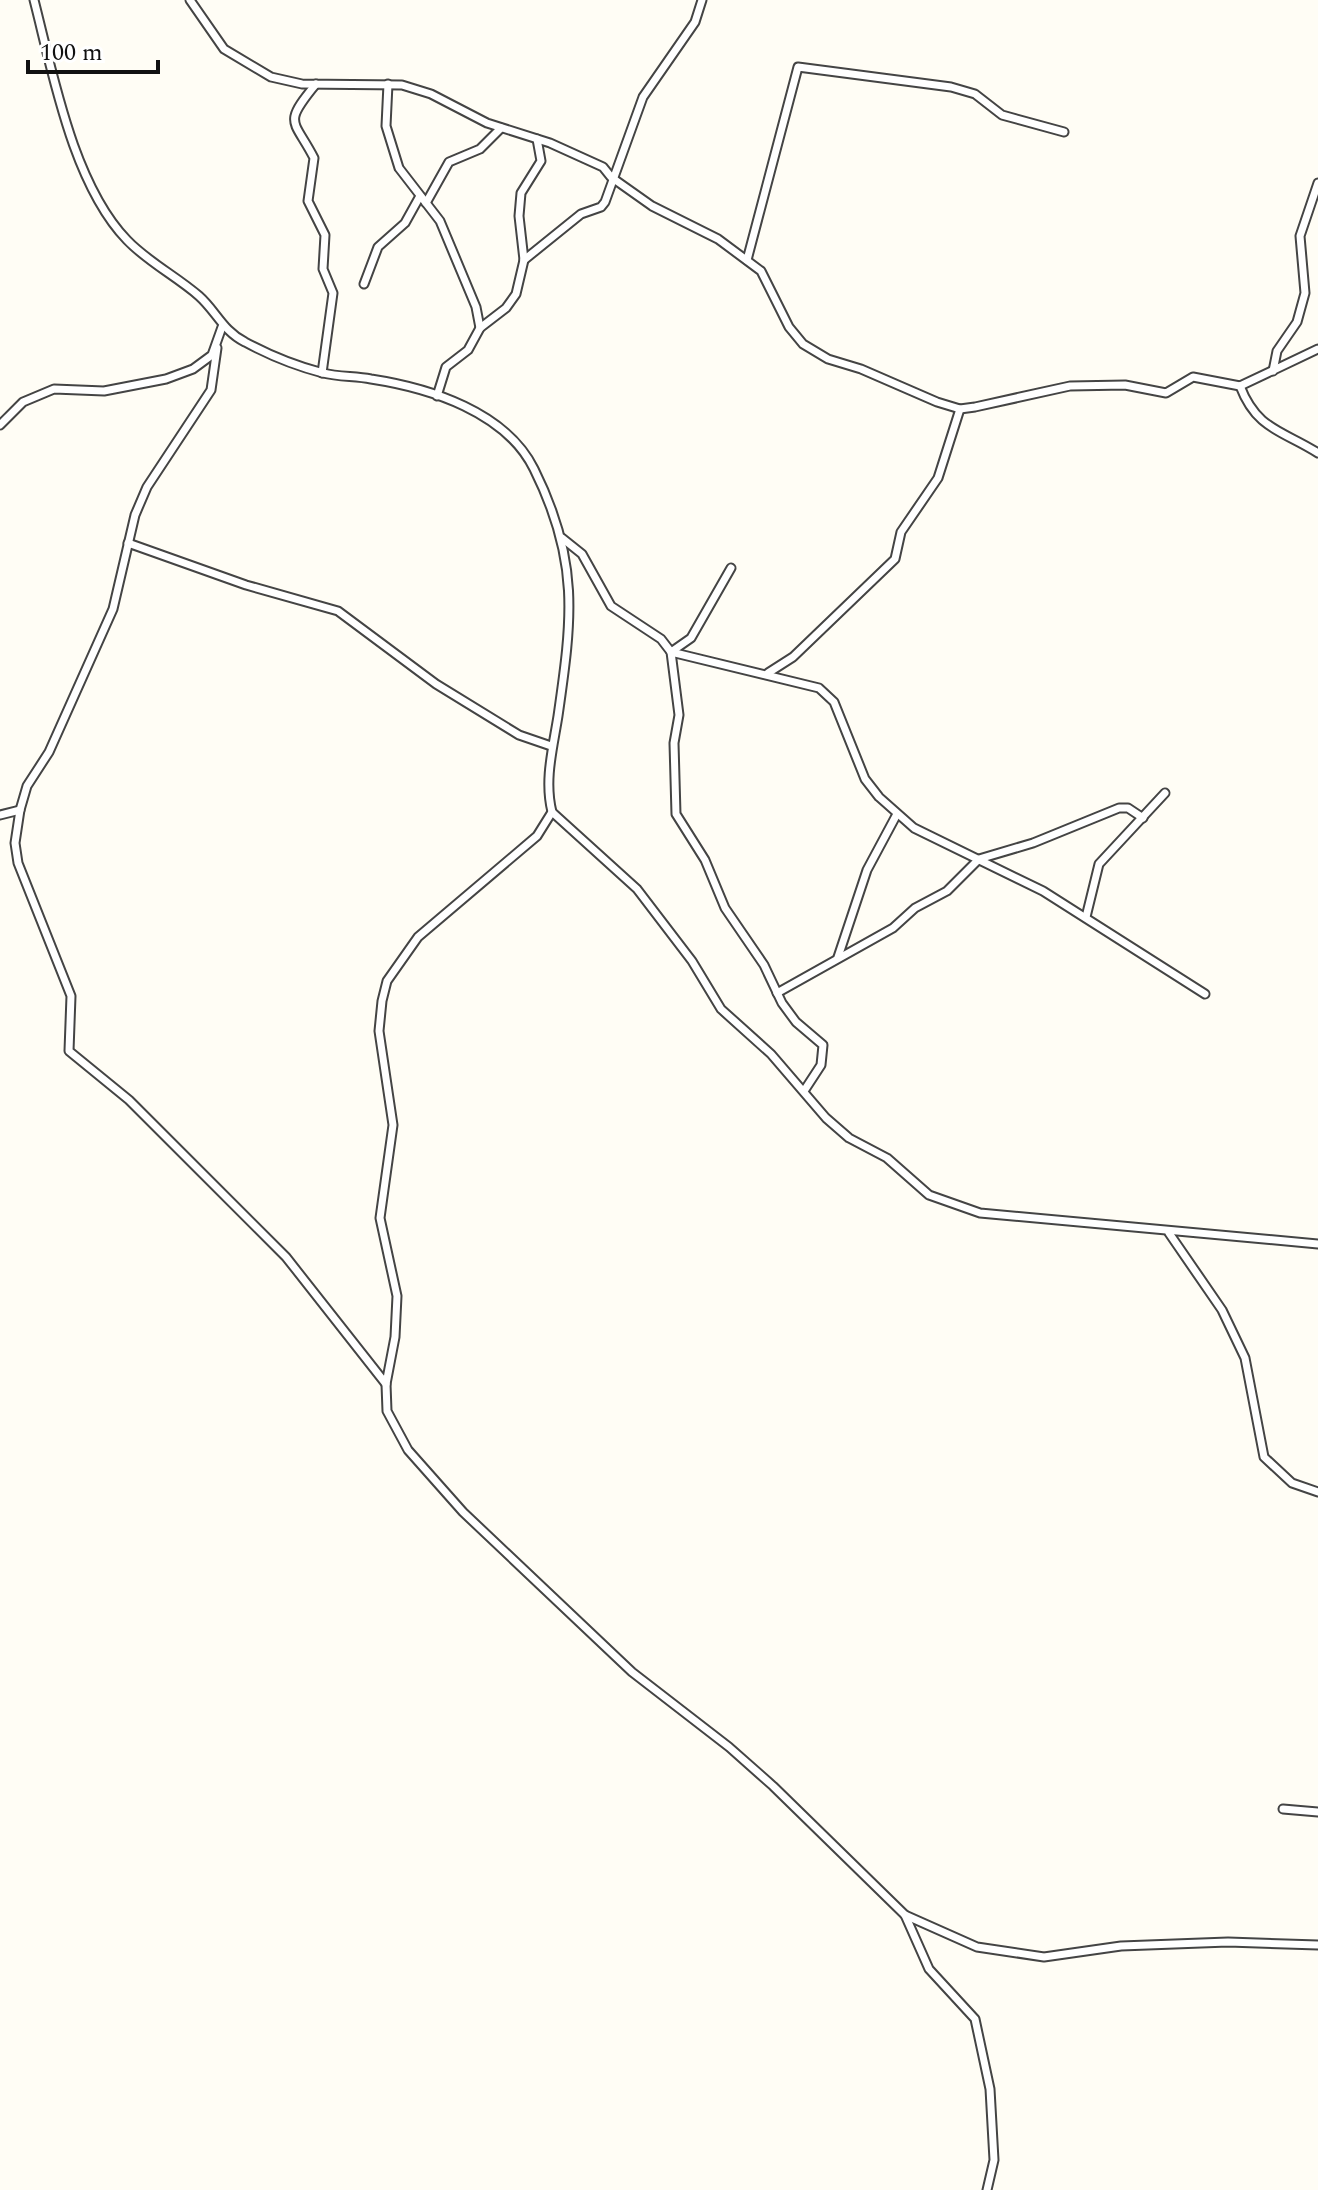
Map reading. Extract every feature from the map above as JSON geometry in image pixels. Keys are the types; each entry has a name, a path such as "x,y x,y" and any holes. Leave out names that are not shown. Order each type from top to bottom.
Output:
{"street":[{"path":"34,0 64,110 85,168 106,213 146,258 198,296 222,327 245,343 322,373 383,381 437,396 489,419 525,453 562,538 571,598 551,746 548,798 552,812 637,889 692,961 721,1009 771,1054 840,1131 887,1158 941,1202 980,1213 1169,1233 1318,1244"},
{"path":"190,0 213,38 240,61 271,77 316,84 388,84 431,94 501,128 537,139 603,167 611,177 652,206 718,239 747,260 769,281 789,327 803,344 828,359 960,409 1059,387 1125,385 1166,393 1193,377 1240,386 1318,349"},
{"path":"524,260 581,214 601,207 643,97 695,22 702,0"},
{"path":"747,260 798,67 951,87 975,94 1002,115 1064,132"},
{"path":"316,84 295,111 293,120 314,158 308,201 325,235 323,269 333,293 322,373"},
{"path":"388,84 388,136 399,168 445,231 476,307 480,328"},
{"path":"426,203 449,162 480,149 501,128"},
{"path":"437,396 446,367 468,350 480,328 513,301 524,260 518,208 523,187 541,161 537,139"},
{"path":"1273,371 1277,351 1297,322 1305,293 1300,236 1318,183"},
{"path":"364,284 378,247 405,223 420,196"},
{"path":"222,327 211,390 147,487 128,543 113,609 49,752 27,786 15,843 18,863 71,996 69,1051 129,1100 286,1257 386,1384"},
{"path":"0,425 23,402 39,393 54,389 104,391 166,379 201,365 217,348"},
{"path":"1240,386 1246,401 1264,424 1318,453"},
{"path":"768,674 793,657 895,559 901,532 938,478 960,409"},
{"path":"562,538 582,554 611,606 661,639 671,652 679,715 674,743 676,814 705,860 725,908 757,952 789,1014 824,1048 821,1065 804,1091"},
{"path":"128,543 246,585 338,611 436,684 519,735 551,746"},
{"path":"671,652 691,638 731,568"},
{"path":"671,652 805,682 828,693 865,779 897,814 933,839 979,859 1086,917 1205,994"},
{"path":"1086,917 1099,864 1165,793"},
{"path":"777,993 877,938 915,908 938,898 979,859 1033,843 1119,808 1128,808 1143,818"},
{"path":"0,815 20,810"},
{"path":"552,812 537,836 430,925 403,955 387,981 379,1031 393,1125 380,1218 394,1277 397,1311 386,1384 387,1411 394,1427 429,1478 632,1672 729,1747 905,1915 977,1947 1044,1957 1121,1946 1228,1942 1318,1945"},
{"path":"838,957 867,870 897,814"},
{"path":"1169,1233 1222,1310 1245,1358 1264,1457 1292,1483 1318,1492"},
{"path":"1283,1809 1318,1812"},
{"path":"905,1915 929,1969 975,2019 990,2089 994,2147 987,2190"}]}
